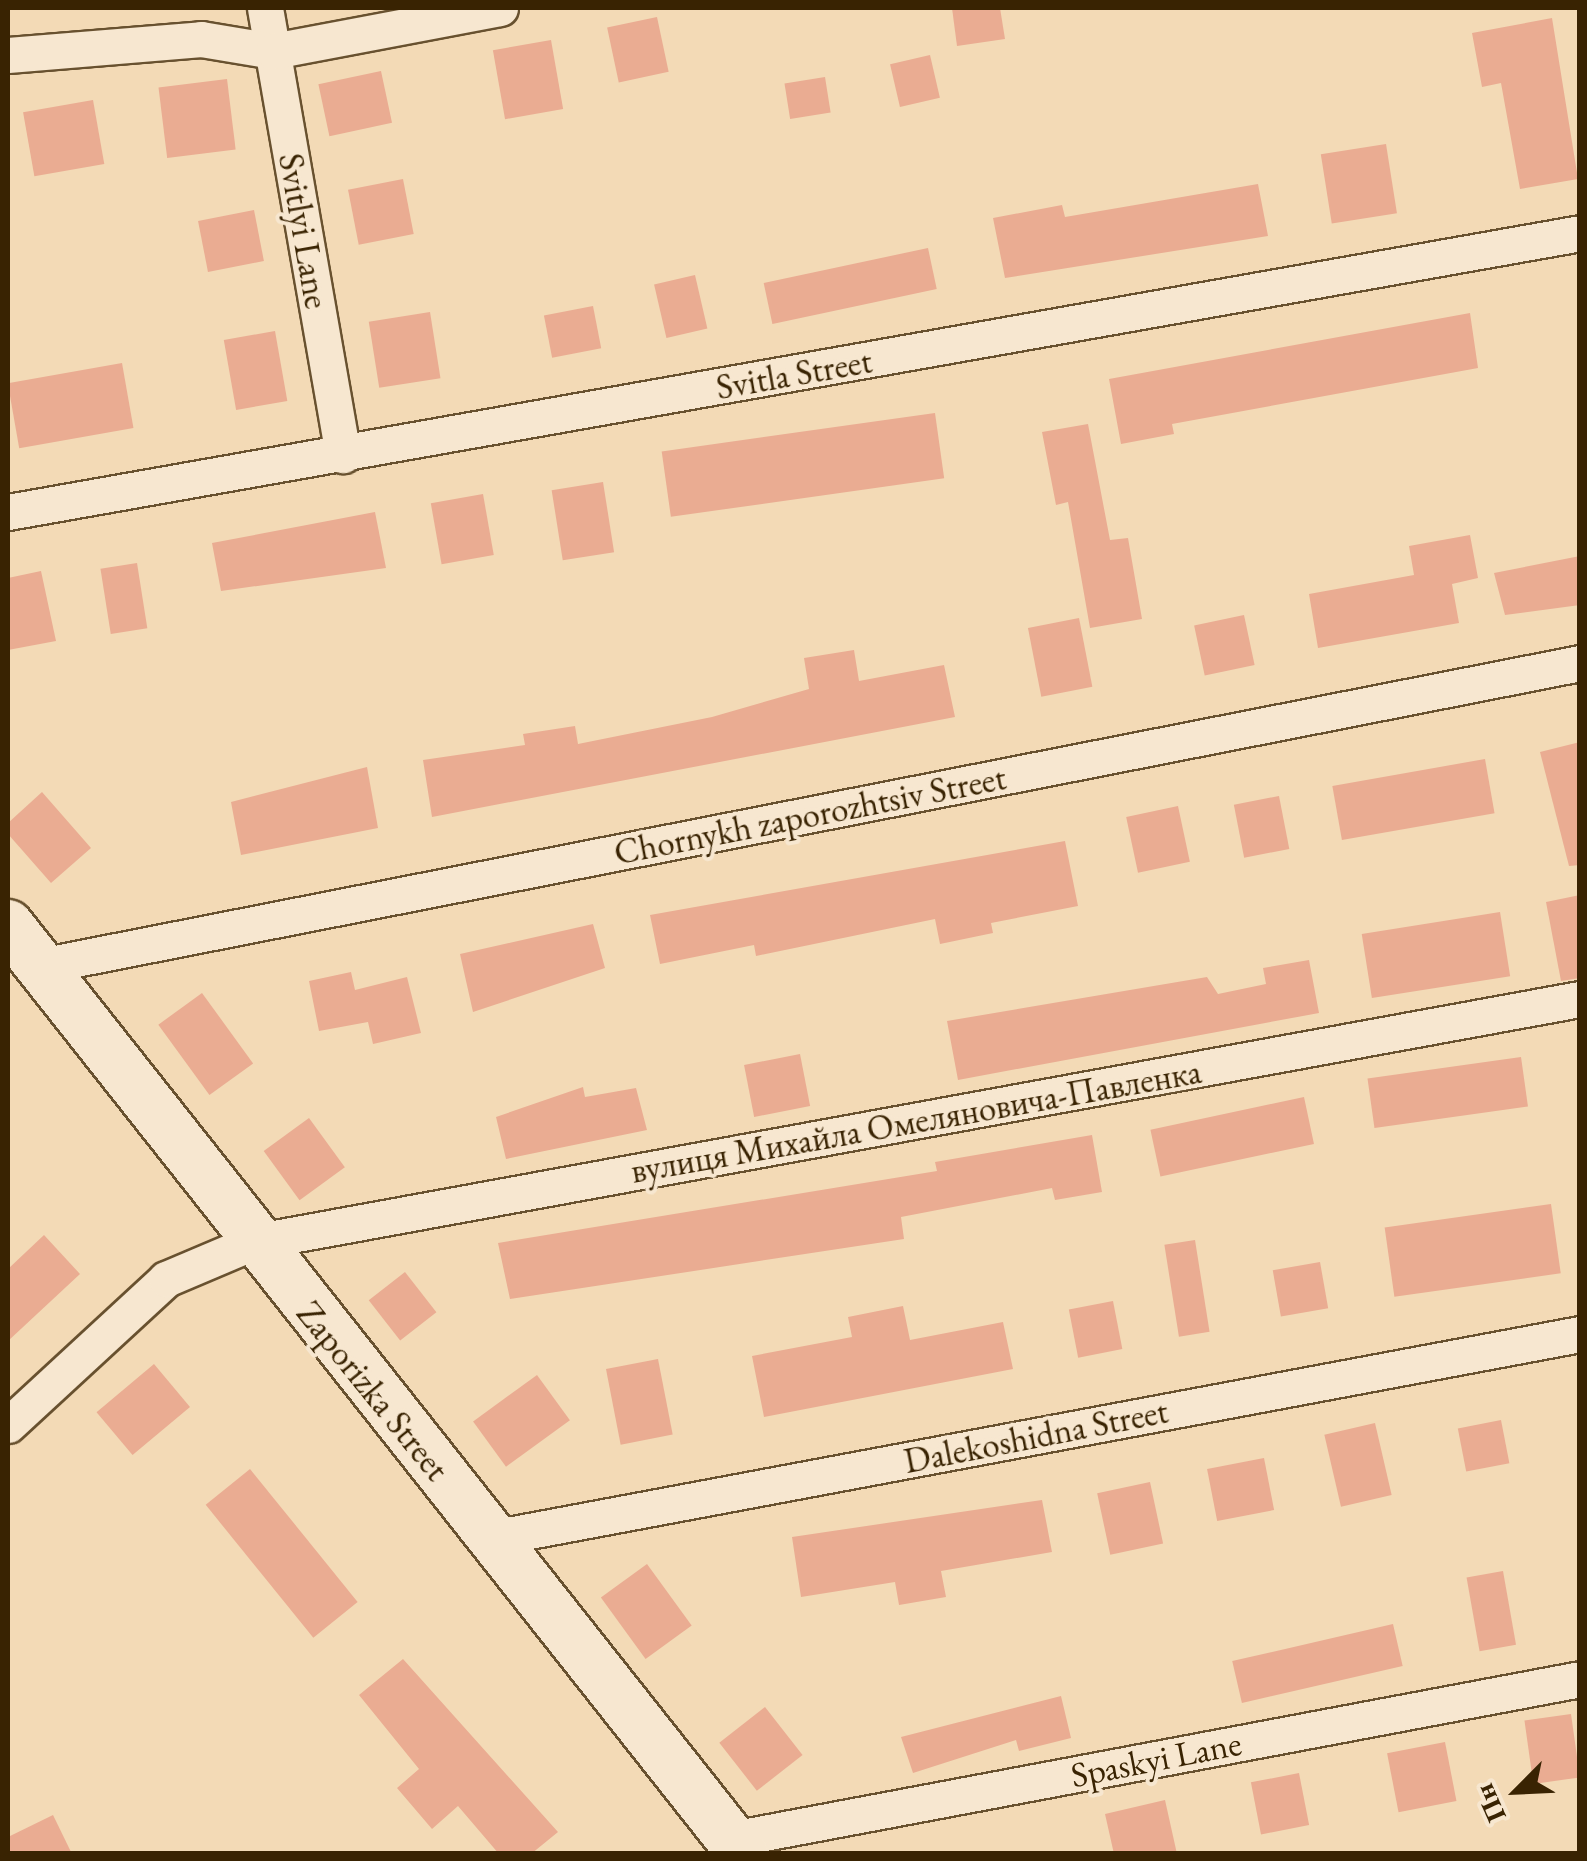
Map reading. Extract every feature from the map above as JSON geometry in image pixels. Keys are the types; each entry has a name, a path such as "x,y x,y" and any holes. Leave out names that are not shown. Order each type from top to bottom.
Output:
{"street":[{"name":"Svitlyi Lane","path":"264,8 343,454"},
{"path":"8,55 201,38 273,51 500,8"},
{"name":"Svitla Street","path":"8,512 1580,233"},
{"name":"Chornykh zaporozhtsiv Street","path":"40,966 1580,664"},
{"name":"Zaporizka Street","path":"8,925 253,1242 738,1846"},
{"name":"вулиця Михайла Омеляновича-Павленка","path":"8,1424 166,1279 253,1242 1580,1000"},
{"name":"Dalekoshidna Street","path":"492,1538 1580,1334"},
{"name":"Spaskyi Lane","path":"738,1846 1580,1678"}],"building":[{"path":"952,8 1000,8 1005,39 957,46"},
{"path":"657,17 669,72 619,82 607,28"},
{"path":"1552,18 1578,179 1520,189 1501,83 1482,87 1472,33"},
{"path":"551,40 563,109 505,119 493,50"},
{"path":"930,55 940,98 900,107 890,64"},
{"path":"381,71 392,123 329,136 318,84"},
{"path":"825,77 831,113 790,119 785,83"},
{"path":"227,79 236,149 167,158 159,87"},
{"path":"93,100 104,164 34,176 23,112"},
{"path":"1386,144 1397,213 1332,223 1321,154"},
{"path":"403,179 414,234 359,245 348,190"},
{"path":"1258,184 1268,236 1005,278 993,218 1062,205 1065,217"},
{"path":"254,210 264,261 208,272 198,221"},
{"path":"928,248 937,289 772,324 764,283"},
{"path":"695,275 707,329 666,338 654,284"},
{"path":"593,306 601,348 552,358 544,316"},
{"path":"430,312 440,378 379,388 369,322"},
{"path":"1470,313 1478,368 1172,424 1174,434 1121,444 1109,379"},
{"path":"275,331 287,401 236,410 224,340"},
{"path":"122,363 133,428 19,448 8,383"},
{"path":"935,413 944,478 671,517 662,451"},
{"path":"1088,424 1110,540 1128,538 1142,619 1090,628 1068,502 1056,505 1042,432"},
{"path":"603,482 614,552 563,560 552,490"},
{"path":"483,494 494,555 442,564 431,503"},
{"path":"375,512 386,568 221,591 212,543"},
{"path":"1470,535 1478,578 1452,584 1459,623 1318,648 1309,594 1414,575 1409,546"},
{"path":"1580,556 1580,605 1505,615 1494,573"},
{"path":"137,563 147,628 111,634 100,569"},
{"path":"41,571 56,641 8,650 8,578"},
{"path":"1244,615 1255,665 1205,675 1194,626"},
{"path":"1079,618 1092,687 1041,697 1028,628"},
{"path":"854,650 859,681 944,665 955,717 432,817 423,760 525,745 523,734 575,726 578,744 712,717 809,689 804,658"},
{"path":"1580,742 1580,865 1569,866 1540,752"},
{"path":"1485,759 1495,813 1342,840 1332,786"},
{"path":"367,767 378,828 241,855 231,802"},
{"path":"42,792 91,848 51,883 8,834 8,823"},
{"path":"1279,796 1289,849 1244,858 1234,805"},
{"path":"1178,806 1190,862 1138,873 1126,817"},
{"path":"1065,841 1078,906 991,923 993,933 940,944 935,919 756,956 754,945 660,964 650,915"},
{"path":"1580,895 1580,978 1561,981 1546,902"},
{"path":"1500,912 1510,976 1372,998 1362,934"},
{"path":"593,924 605,968 473,1012 460,954"},
{"path":"1309,960 1319,1013 958,1080 947,1021 1207,977 1218,994 1266,984 1263,968"},
{"path":"351,972 355,990 407,977 421,1033 373,1044 368,1022 319,1031 309,981"},
{"path":"202,993 253,1063 209,1095 158,1025"},
{"path":"800,1054 810,1106 754,1117 744,1065"},
{"path":"1521,1057 1528,1107 1374,1128 1368,1079"},
{"path":"583,1087 585,1097 636,1088 647,1130 506,1159 496,1117"},
{"path":"1304,1097 1314,1144 1160,1177 1150,1130"},
{"path":"309,1118 345,1167 300,1200 264,1151"},
{"path":"1092,1135 1102,1192 1055,1200 1052,1188 901,1217 904,1239 510,1299 498,1243 937,1171 935,1162"},
{"path":"1551,1204 1561,1273 1394,1297 1385,1227"},
{"path":"44,1235 80,1274 8,1341 8,1269"},
{"path":"1195,1240 1210,1332 1179,1337 1164,1245"},
{"path":"1320,1262 1328,1308 1281,1317 1273,1270"},
{"path":"405,1272 436,1312 400,1341 369,1300"},
{"path":"1113,1301 1122,1349 1078,1358 1069,1310"},
{"path":"903,1306 910,1340 1003,1322 1013,1369 764,1417 752,1356 852,1337 848,1317"},
{"path":"658,1359 673,1435 621,1445 606,1369"},
{"path":"154,1364 190,1407 133,1455 97,1412"},
{"path":"537,1375 570,1420 506,1467 473,1421"},
{"path":"1501,1420 1509,1463 1466,1472 1458,1428"},
{"path":"1375,1423 1392,1495 1341,1507 1324,1435"},
{"path":"1264,1458 1274,1510 1217,1521 1207,1469"},
{"path":"250,1469 358,1602 313,1638 206,1505"},
{"path":"1150,1482 1163,1544 1110,1555 1097,1493"},
{"path":"1042,1500 1052,1552 941,1571 946,1597 899,1605 895,1582 801,1597 792,1537"},
{"path":"647,1564 692,1625 646,1659 601,1598"},
{"path":"1503,1571 1516,1645 1480,1651 1467,1577"},
{"path":"1393,1624 1403,1666 1242,1703 1232,1661"},
{"path":"403,1659 558,1832 531,1854 499,1854 458,1806 432,1829 397,1788 419,1769 359,1695"},
{"path":"1061,1696 1071,1738 1019,1751 1016,1740 913,1773 901,1737"},
{"path":"765,1707 803,1755 757,1791 719,1743"},
{"path":"1571,1714 1580,1777 1533,1784 1524,1721"},
{"path":"1445,1742 1456,1801 1399,1812 1387,1753"},
{"path":"1299,1773 1309,1825 1261,1834 1251,1782"},
{"path":"1165,1800 1177,1854 1114,1854 1105,1814"},
{"path":"53,1815 72,1854 8,1854 8,1837"}]}
